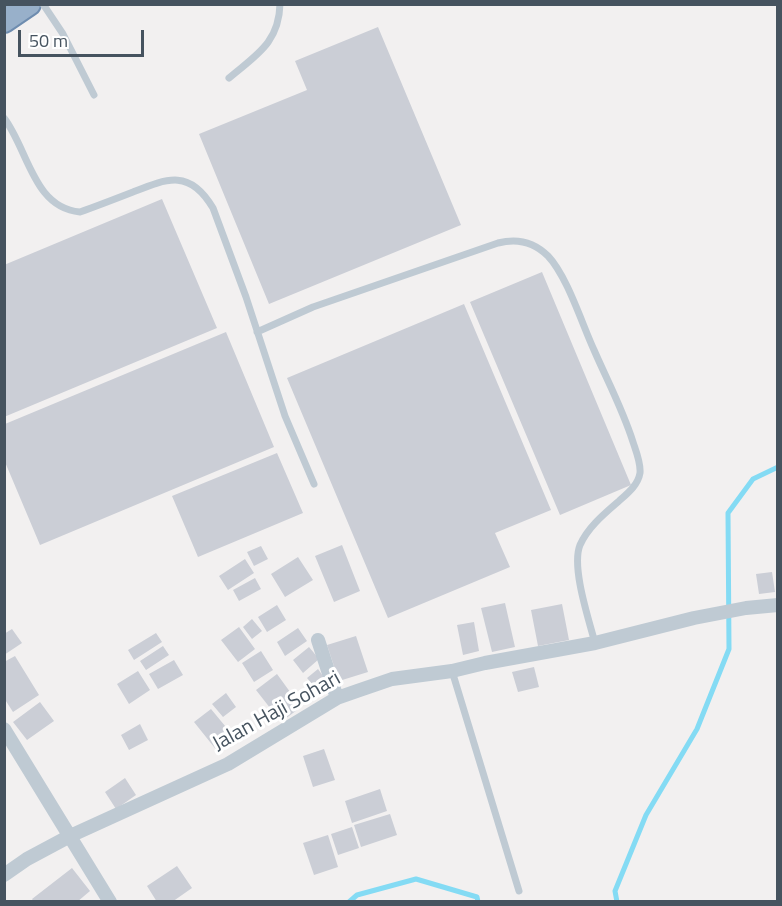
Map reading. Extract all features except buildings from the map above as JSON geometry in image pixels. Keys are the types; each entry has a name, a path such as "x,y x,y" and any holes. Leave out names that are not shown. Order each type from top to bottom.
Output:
{"highway":[{"path":"4,21 29,4"}],"street":[{"name":"Jalan Haji Sohari","path":"4,875 27,859 70,836 228,764 337,698 392,679 452,671 595,643 694,618 746,608 777,605"},
{"path":"318,640 337,698"},
{"path":"4,729 110,902"}],"lane":[{"path":"43,4 63,34 94,95"},
{"path":"229,78 267,44 276,29 280,4"},
{"path":"4,118 13,129 46,195 56,205 68,211 80,212 166,179 189,183 207,197 213,208 285,416 314,484"},
{"path":"257,332 313,307 498,243 523,241 547,255 561,277 578,313 633,440 639,462 640,472 635,485 595,522 580,546 578,565 595,643"},
{"path":"452,671 519,891"}],"waterway":[{"path":"617,902 615,891 646,815 697,729 729,649 728,513 753,479 778,467"},
{"path":"349,902 357,895 416,879 477,897 478,902"}]}
